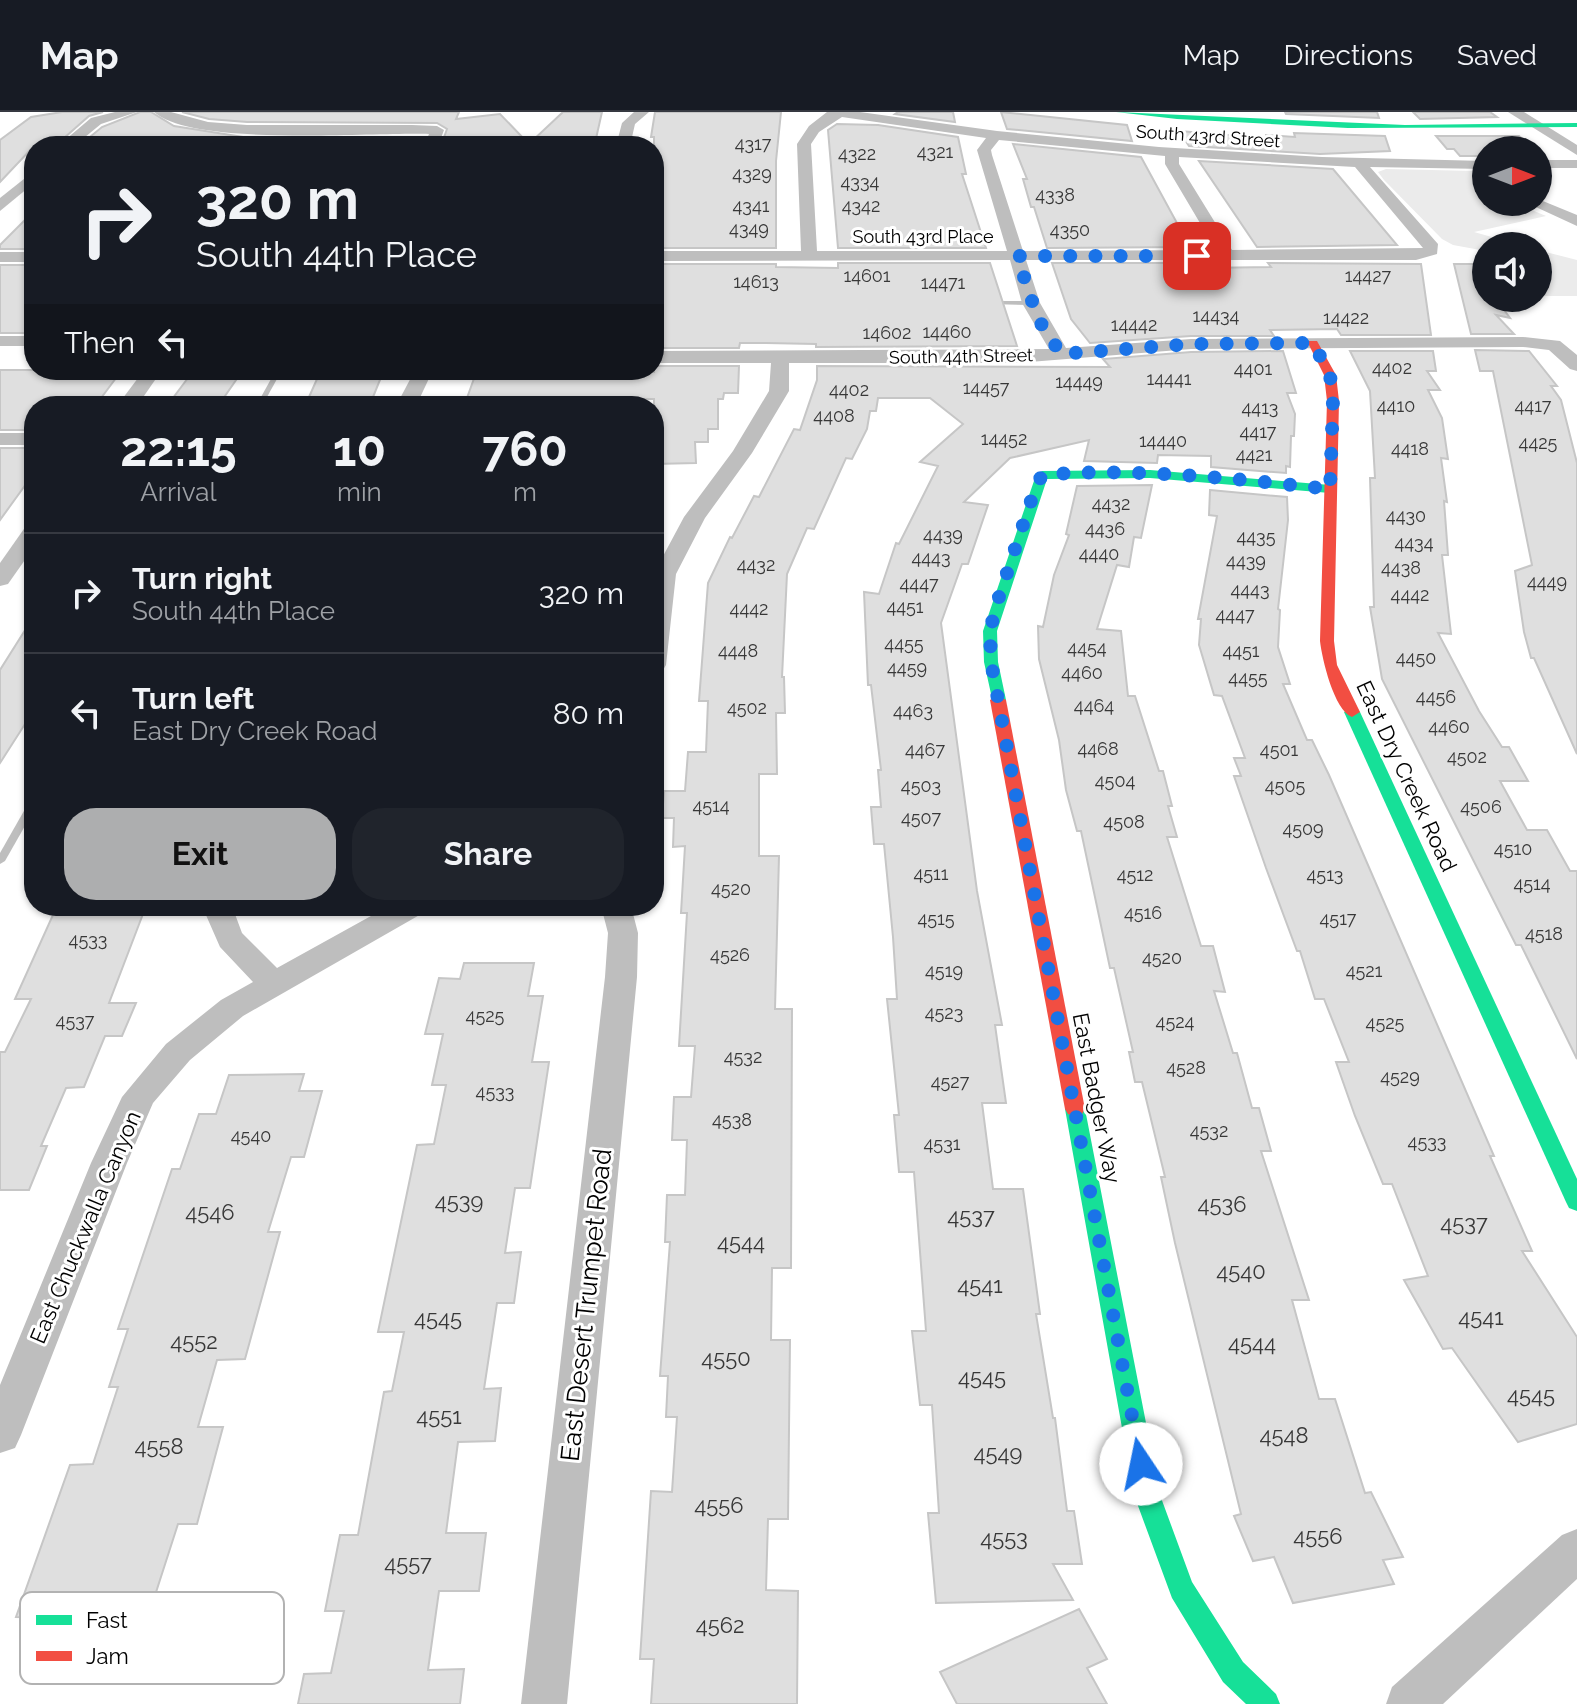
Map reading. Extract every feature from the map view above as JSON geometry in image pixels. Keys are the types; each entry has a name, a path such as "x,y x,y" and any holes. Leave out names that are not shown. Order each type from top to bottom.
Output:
{"street":[{"path":"77,136 96,121 130,112"},
{"path":"161,112 168,119 196,126 437,130 435,136"},
{"path":"626,136 629,123 642,112"},
{"path":"809,256 804,144 814,129 837,112"},
{"name":"South 43rd Street","path":"837,112 995,135 1172,152 1360,163 1472,165"},
{"path":"1120,112 1321,125 1577,125"},
{"path":"1515,112 1577,151"},
{"path":"255,136 261,128"},
{"path":"995,135 984,150 985,155 1038,319 1061,354"},
{"path":"1172,152 1172,164 1227,256"},
{"name":"South 43rd Place","path":"664,256 1416,255 1431,251 1430,244 1360,163"},
{"path":"1552,164 1577,164"},
{"path":"0,206 24,184"},
{"path":"1552,210 1577,221"},
{"path":"0,257 24,257"},
{"path":"0,341 24,341"},
{"name":"South 44th Street","path":"664,357 1017,357 1191,344 1523,342 1554,345 1577,365"},
{"name":"East Dry Creek Road","path":"1313,343 1330,375 1333,401 1327,641 1330,665 1577,1202"},
{"path":"664,582 665,574 695,517 742,453 779,391 780,357"},
{"path":"0,439 24,439"},
{"name":"East Badger Way","path":"1266,1704 1233,1672 1181,1589 1147,1495 994,678 990,631 1042,475 1074,472 1173,476 1330,489"},
{"path":"0,579 24,547"},
{"path":"219,916 221,926 240,953 274,983"},
{"name":"East Chuckwalla Canyon","path":"0,1435 109,1163 139,1097 178,1052 232,1008 394,916"},
{"name":"East Desert Trumpet Road","path":"544,1704 621,977 623,933 619,916"},
{"path":"1409,1704 1577,1550"}],"shaded area":[{"path":"1386,169 1472,171 1472,216 1546,216 1472,232 1472,248 1453,245 1442,239 1378,172"},
{"path":"1552,254 1577,260 1577,296 1552,296"}],"building":[{"path":"62,112 103,112 89,116 66,136 24,136 24,157 0,182 0,140 31,117"},
{"path":"140,112 151,112 174,126 237,136 91,136 102,127"},
{"path":"182,112 459,112 456,119 500,114 521,136 444,136 447,129 437,123 209,119"},
{"path":"563,112 602,112 597,136 537,136"},
{"path":"655,112 781,112 776,161 776,248 664,248 664,136 651,136"},
{"path":"953,112 955,122 895,114"},
{"path":"1001,112 1127,125 1132,141 1007,129"},
{"path":"1377,112 1379,118 1286,114"},
{"path":"1413,112 1490,112 1497,117 1420,119"},
{"path":"837,124 878,125 958,137 966,174 962,174 986,248 838,248 828,130"},
{"path":"1179,131 1266,138 1266,135 1295,137 1294,133 1385,136 1390,151 1320,154 1189,146"},
{"path":"1436,136 1472,136 1472,156 1460,156 1454,149 1447,149"},
{"path":"1013,144 1141,157 1190,247 1047,248 1034,207 1031,207 1023,179 1027,179"},
{"path":"1199,161 1333,169 1397,245 1257,247"},
{"path":"24,221 24,249 0,249 0,245"},
{"path":"838,263 990,263 1017,346 816,347 816,344 740,343 739,348 664,348 664,264 776,264 776,267 838,268"},
{"path":"1052,263 1199,263 1202,268 1271,267 1268,263 1421,264 1431,335 1341,335 1337,329 1270,330 1274,336 1191,336 1090,343 1071,319"},
{"path":"1454,264 1472,264 1472,312 1506,312 1510,318 1496,315 1514,334 1471,334"},
{"path":"0,265 24,265 24,333 0,333"},
{"path":"1475,350 1529,351 1557,386 1551,386 1561,400 1577,463 1577,754 1534,658 1531,658 1524,632 1515,571 1532,565 1493,371 1480,371"},
{"path":"1283,351 1296,393 1287,393 1295,414 1290,467 1286,466 1286,473 1211,467 1211,456 1158,455 1157,463 1084,461 1089,440 1010,458 964,502 988,505 968,564 962,564 941,623 977,891 1002,1025 995,1025 1006,1103 982,1103 993,1189 1023,1189 1040,1314 1036,1314 1055,1418 1067,1511 1074,1511 1082,1564 1053,1564 1073,1600 936,1603 928,1513 939,1513 932,1405 920,1405 912,1331 926,1331 914,1172 899,1172 894,1115 899,1115 887,999 897,999 884,844 874,844 871,807 881,807 878,770 881,770 871,685 868,685 864,592 879,594 896,543 899,544 938,466 920,462 963,424 930,398 878,398 876,411 870,411 867,429 852,459 846,458 814,529 807,528 787,574 782,677 785,713 776,713 777,774 759,774 759,856 779,856 775,1009 792,1009 791,1268 772,1268 771,1340 790,1340 788,1519 768,1519 766,1590 798,1591 797,1704 651,1704 654,1659 640,1659 651,1491 672,1492 677,1417 666,1417 668,1376 660,1376 670,1242 665,1242 667,1195 685,1195 687,1140 672,1140 674,1097 691,1097 695,1046 679,1046 687,913 681,913 685,846 673,847 674,818 664,818 664,791 685,791 688,752 706,752 708,701 699,701 708,583 730,537 754,496 759,497 794,429 800,430 817,380 817,366 1110,367 1103,359 1191,352"},
{"path":"1350,351 1433,351 1436,371 1427,371 1440,390 1428,390 1442,418 1448,459 1441,458 1447,502 1444,501 1448,555 1442,555 1451,634 1438,633 1479,711 1502,747 1509,747 1528,781 1500,781 1527,830 1547,830 1570,871 1577,871 1577,1059 1382,679 1370,607 1374,607 1370,478 1375,478 1370,391"},
{"path":"664,366 739,366 738,393 724,393 723,399 718,399 718,429 708,429 708,442 695,442 696,463 664,464 664,396 468,396 473,380 664,380"},
{"path":"0,370 24,370 24,380 114,380 102,396 24,396 24,430 0,430"},
{"path":"186,380 236,380 225,396 174,396"},
{"path":"317,380 380,380 373,396 309,396"},
{"path":"0,448 24,448 24,487 0,520"},
{"path":"1152,485 1141,538 1134,537 1129,567 1117,565 1097,629 1121,631 1128,696 1135,696 1159,771 1163,771 1177,837 1167,837 1201,946 1213,946 1225,992 1214,991 1233,1053 1237,1053 1252,1108 1259,1108 1271,1151 1261,1151 1309,1300 1292,1300 1319,1399 1335,1399 1365,1493 1371,1492 1403,1557 1383,1560 1394,1584 1293,1603 1274,1557 1253,1561 1234,1516 1241,1514 1175,1243 1161,1177 1165,1177 1142,1082 1135,1082 1129,1052 1133,1052 1114,968 1110,968 1081,831 1077,831 1066,790 1059,740 1039,659 1038,626 1043,627 1054,575 1069,535 1066,534 1077,486"},
{"path":"1210,490 1287,497 1278,647 1290,684 1283,684 1307,740 1312,740 1329,775 1494,1156 1490,1156 1532,1251 1522,1251 1577,1337 1577,1424 1518,1442 1452,1348 1443,1349 1404,1280 1428,1276 1392,1184 1383,1184 1355,1116 1336,1062 1349,1062 1324,999 1315,999 1300,951 1297,951 1266,868 1234,776 1241,776 1234,758 1245,758 1222,696 1214,695 1199,645 1201,619 1198,619 1217,516 1209,515"},
{"path":"24,632 24,726 0,763 0,670"},
{"path":"52,916 142,916 109,1003 136,1003 122,1036 105,1036 84,1087 66,1088 41,1146 47,1146 29,1190 0,1190 0,1052 5,1052 31,999 15,999"},
{"path":"464,963 534,963 528,996 543,996 532,1062 549,1062 530,1188 515,1188 505,1253 521,1252 514,1303 497,1303 484,1389 501,1388 495,1441 458,1442 446,1533 486,1533 479,1591 439,1591 428,1670 464,1669 460,1704 298,1704 304,1674 331,1673 344,1611 325,1611 340,1535 358,1535 384,1392 392,1391 404,1332 378,1332 417,1145 434,1144 446,1085 432,1085 443,1034 425,1034 439,978 460,979"},
{"path":"304,1074 299,1091 322,1091 304,1157 291,1157 268,1232 280,1232 245,1359 217,1360 198,1427 223,1427 197,1524 178,1524 156,1592 25,1592 70,1465 93,1464 118,1387 109,1387 128,1329 118,1329 172,1169 180,1169 199,1114 216,1114 229,1075"},
{"path":"1079,1609 1107,1659 1087,1668 1107,1704 957,1704 940,1672"}],"waterway":[{"path":"989,303 1031,303"},
{"path":"265,396 273,380"},
{"path":"0,861 24,819"}],"traffic: fast":[{"path":"1120,112 1348,126 1577,125"},
{"path":"998,700 991,662 990,631 1042,475 1150,474 1330,489"},
{"path":"1352,712 1577,1202"},
{"path":"1075,1109 1147,1495 1181,1589 1233,1672 1266,1704"}],"traffic: jam":[{"path":"1313,343 1330,375 1333,401 1327,641 1330,665 1352,712"},
{"path":"998,700 1075,1109"}],"route":[{"path":"1141,1464 991,662 990,631 1042,475 1074,472 1173,476 1330,489 1333,401 1330,375 1313,343 1191,344 1061,354 1038,319 1017,256 1197,256"}]}
